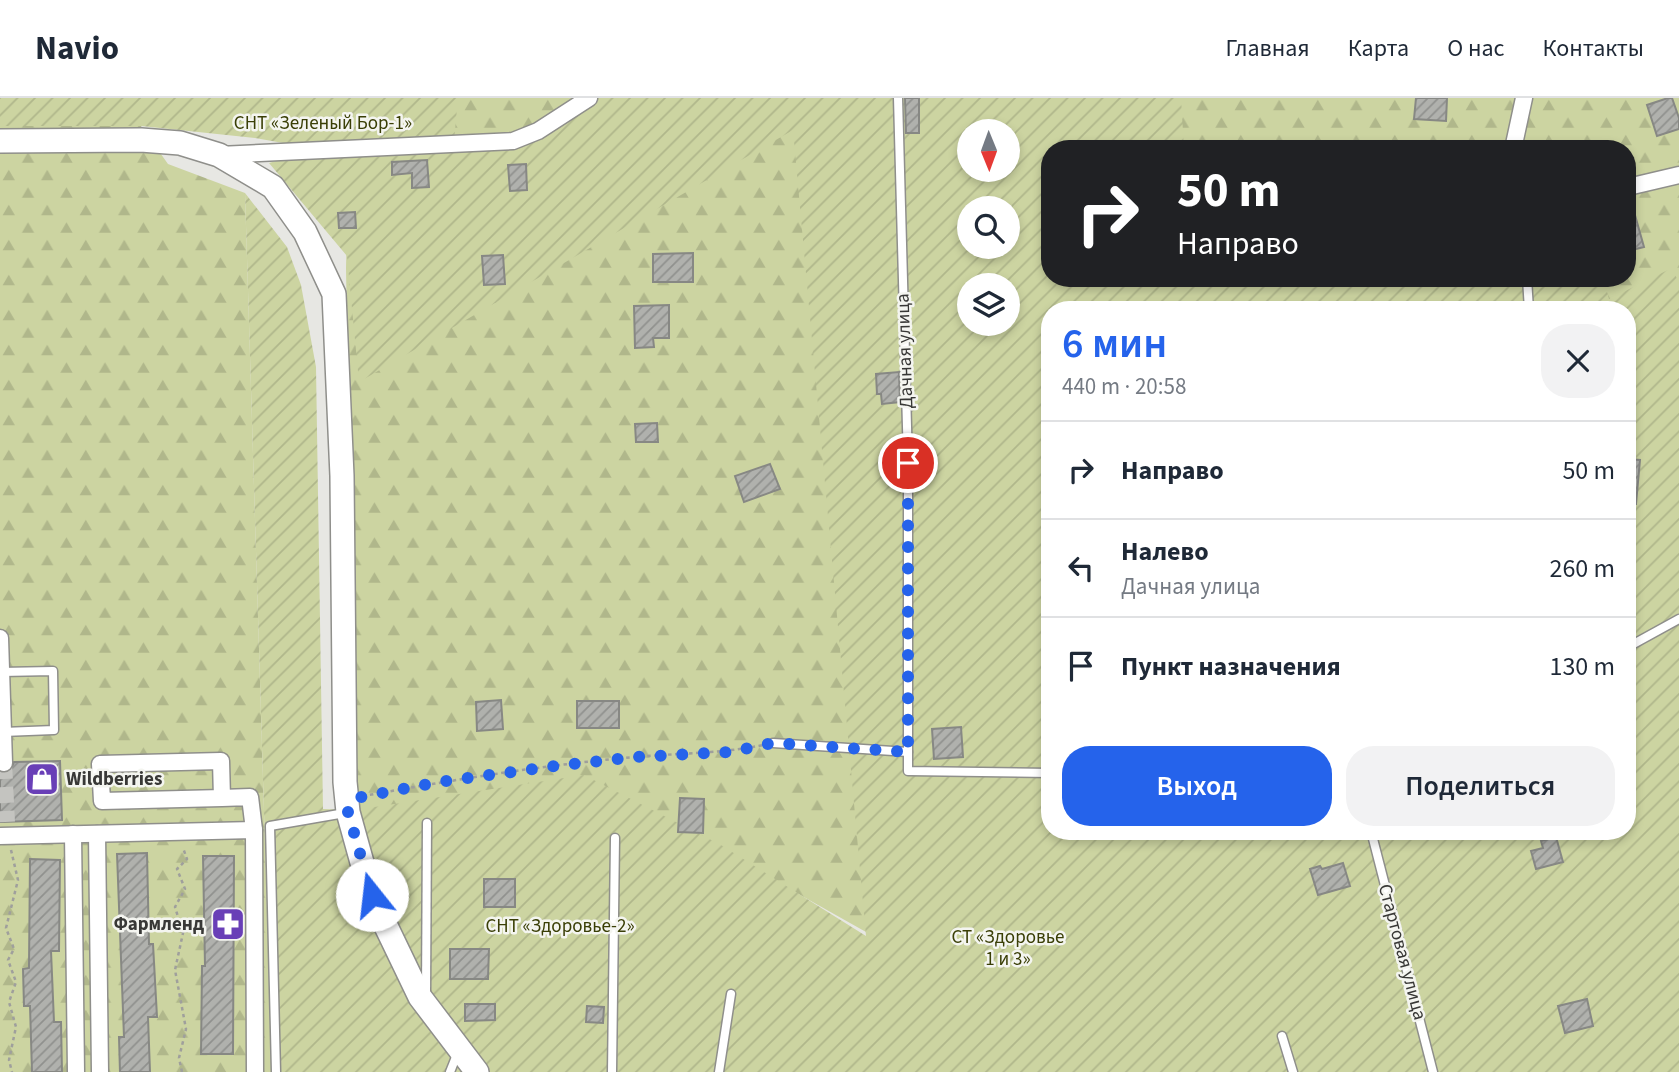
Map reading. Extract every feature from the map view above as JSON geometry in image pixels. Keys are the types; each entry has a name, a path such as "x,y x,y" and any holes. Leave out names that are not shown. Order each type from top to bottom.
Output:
{"main road":[{"path":"0,142 141,140 180,143 219,155 274,187 305,232 334,294 342,475 345,782 348,812 372,895 426,1006 477,1072"}],"street":[{"path":"219,155 513,141 538,131 589,98"},
{"path":"1515,140 1524,98"},
{"path":"1636,185 1679,175"},
{"path":"0,638 4,763"},
{"path":"222,798 221,761 100,764 102,801 222,798 250,797 254,830 255,1072"},
{"path":"5,831 97,834 254,830"},
{"path":"73,834 76,1072"},
{"path":"97,834 100,1072"}],"lane":[{"name":"Дачная улица","path":"898,98 908,463 908,771 1041,773"},
{"path":"1636,643 1679,619"},
{"path":"1,672 53,671 54,695 54,730 3,732"},
{"path":"773,743 908,752"},
{"path":"276,1072 270,826 348,812"},
{"path":"426,1006 427,823"},
{"path":"612,1072 615,838"},
{"name":"Стартовая улица","path":"1373,840 1433,1072"},
{"path":"719,1072 731,994"},
{"path":"1282,1036 1293,1072"},
{"path":"450,1072 459,1049"}],"path":[{"path":"348,812 356,798 439,782 636,757 729,752 773,743"},
{"path":"5,831 18,880 6,928 14,949 8,960 16,982 9,1002 16,1027 9,1060 12,1072"},
{"path":"177,832 187,859 177,869 186,888 175,907 183,933 175,970 186,1029 178,1059 182,1072"}],"green space":[{"name":"СТ «Здоровье 1 и 3»","path":"0,98 458,98 454,141 513,141 578,98 1181,98 1183,140 1041,140 1041,287 1606,287 1609,299 1672,268 1679,283 1679,1072 272,1072 245,193 287,247 301,285 316,367 323,809 355,810 584,775 721,845 866,936 793,130 359,382 347,256 269,163 317,149 255,138 141,126 0,126"},
{"path":"350,98 1679,98 1679,1072 928,1072 866,932 756,870 355,810 346,268"},
{"path":"0,126 141,126 168,164 245,193 272,1072 0,1072"}],"building":[{"path":"905,98 919,98 919,133 906,133"},
{"path":"1416,98 1447,98 1446,121 1414,119"},
{"path":"1672,98 1679,118 1679,129 1657,136 1647,105"},
{"path":"427,160 429,187 412,188 412,173 392,175 392,162"},
{"path":"526,164 527,190 510,191 508,165"},
{"path":"355,212 356,228 339,228 338,213"},
{"path":"1636,219 1644,247 1636,249"},
{"path":"693,253 693,282 653,282 653,254"},
{"path":"503,255 505,284 484,285 482,256"},
{"path":"669,305 669,338 653,338 654,347 635,348 634,306"},
{"path":"899,372 900,402 882,404 881,394 877,394 876,374"},
{"path":"657,423 658,442 636,442 635,424"},
{"path":"1636,460 1640,460 1636,504"},
{"path":"770,464 780,489 744,502 735,476"},
{"path":"501,700 503,729 477,731 476,702"},
{"path":"577,701 619,701 619,728 577,728"},
{"path":"961,727 963,757 934,759 932,729"},
{"path":"60,761 62,820 0,822 0,773 10,771 14,762"},
{"path":"680,798 704,799 703,833 678,832"},
{"path":"1557,840 1563,862 1536,869 1531,851 1543,848 1541,841"},
{"path":"147,853 149,944 153,944 157,1017 148,1017 150,1072 120,1072 119,1037 124,1037 117,854"},
{"path":"203,856 234,856 233,1054 201,1054 202,966 205,966"},
{"path":"30,859 60,860 59,951 51,951 54,1022 61,1022 62,1072 32,1072 30,1006 24,1006 23,969 29,968"},
{"path":"1343,863 1350,886 1318,895 1310,869 1320,866 1322,869"},
{"path":"484,879 515,879 515,907 484,907"},
{"path":"450,949 489,949 488,979 450,979"},
{"path":"1587,999 1593,1026 1565,1033 1558,1006"},
{"path":"465,1004 495,1004 495,1020 465,1021"},
{"path":"587,1006 604,1007 603,1023 586,1022"}],"tunnel":[{"path":"4,763 7,822"}],"place":[{"name":"Wildberries","path":"42,779"},
{"name":"Фармленд","path":"228,924"}],"route":[{"path":"372,895 348,812 356,798 439,782 555,766 636,757 729,752 773,743 908,752 908,463"}],"park label":[{"name":"СНТ «Зеленый Бор-1»","path":"323,123"},
{"name":"СНТ «Здоровье-2»","path":"560,926"}]}
